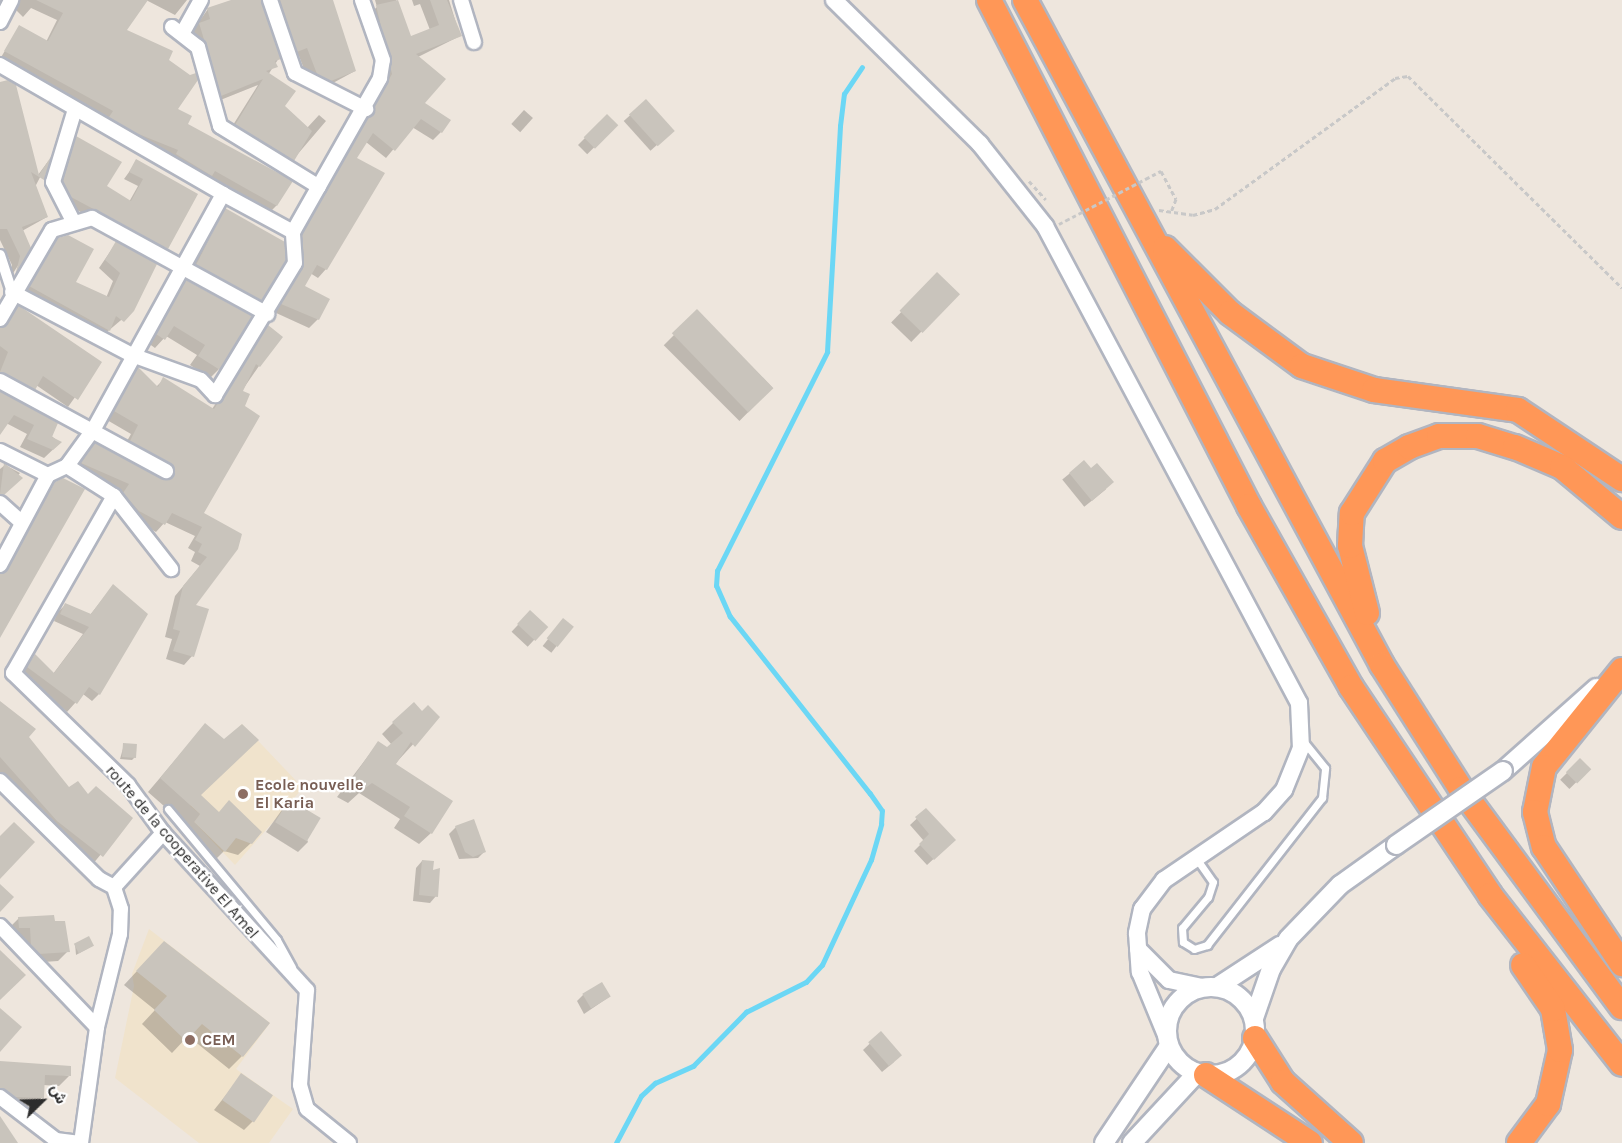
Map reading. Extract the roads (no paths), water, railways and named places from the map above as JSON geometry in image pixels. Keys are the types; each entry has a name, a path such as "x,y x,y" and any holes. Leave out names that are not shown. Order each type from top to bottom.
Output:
{"highway":[{"path":"989,0 1299,599 1351,687 1490,895 1622,1064"},
{"path":"1025,0 1145,228 1382,664 1461,789 1622,1007"},
{"path":"1145,228 1230,313 1302,366 1374,390 1518,410 1622,479"},
{"path":"1382,664 1350,546 1352,513 1385,461 1439,436 1478,436 1562,467 1622,517"},
{"path":"1622,670 1544,767 1535,812 1544,848 1622,964"},
{"path":"1490,895 1496,928 1548,998 1560,1036 1548,1104 1519,1143"},
{"path":"1254,1028 1283,1082 1351,1143"},
{"path":"1201,1074 1310,1143"}],"main road":[{"path":"1104,1143 1168,1043 1174,1006 1210,987 1288,939 1340,885 1503,771 1588,696 1622,658"},
{"path":"1168,1043 1180,1063 1201,1074 1234,1069 1248,1056 1264,985 1288,939"},
{"path":"1210,987 1240,997 1254,1028"},
{"path":"1132,1143 1201,1074"}],"street":[{"path":"0,22 11,0"},
{"path":"201,0 177,30 198,47 220,126 319,187"},
{"path":"270,0 295,73 366,109"},
{"path":"0,255 12,292 132,355 201,380 215,395 267,314 295,263 293,232 366,109 383,60 362,0"},
{"path":"461,0 474,42"},
{"path":"834,0 980,144 1045,226 1293,689 1302,740 1292,777 1275,802 1196,858 1148,898 1139,921 1138,948 1143,984 1168,1043"},
{"path":"0,65 75,110 293,232"},
{"path":"74,224 60,204 54,170 75,110"},
{"path":"2,555 48,476 67,465 93,430 132,355 223,194"},
{"path":"0,319 12,292 52,230 60,204"},
{"path":"52,230 92,218 267,314"},
{"path":"0,381 166,471"},
{"path":"0,450 48,476"},
{"path":"67,465 114,496 171,569"},
{"path":"19,683 13,673 17,661 114,496"},
{"path":"0,502 20,521"},
{"path":"0,678 19,683"},
{"name":"route de la cooperative El Amel","path":"19,683 128,785 163,833 297,976 310,1006 300,1085 307,1109 349,1143"},
{"path":"0,781 99,879 114,886 121,909 120,934 97,1026 81,1143 56,1140 0,1097"},
{"path":"114,886 163,833"},
{"path":"0,926 97,1026"},
{"path":"1138,948 1169,980 1210,987"}],"lane":[{"path":"1196,858 1213,882 1208,897 1182,928 1183,942 1194,950 1207,945 1322,798 1325,768 1302,740"},
{"path":"168,809 277,940 297,976"}],"waterway":[{"path":"616,1143 641,1096 655,1083 693,1066 746,1012 806,982 822,965 871,860 881,824 882,811 730,617 716,586 717,571 827,352 840,126 844,94 862,67"}],"place":[{"name":"Ecole nouvelle El Karia","path":"243,794"},
{"name":"CEM","path":"190,1040"}]}
